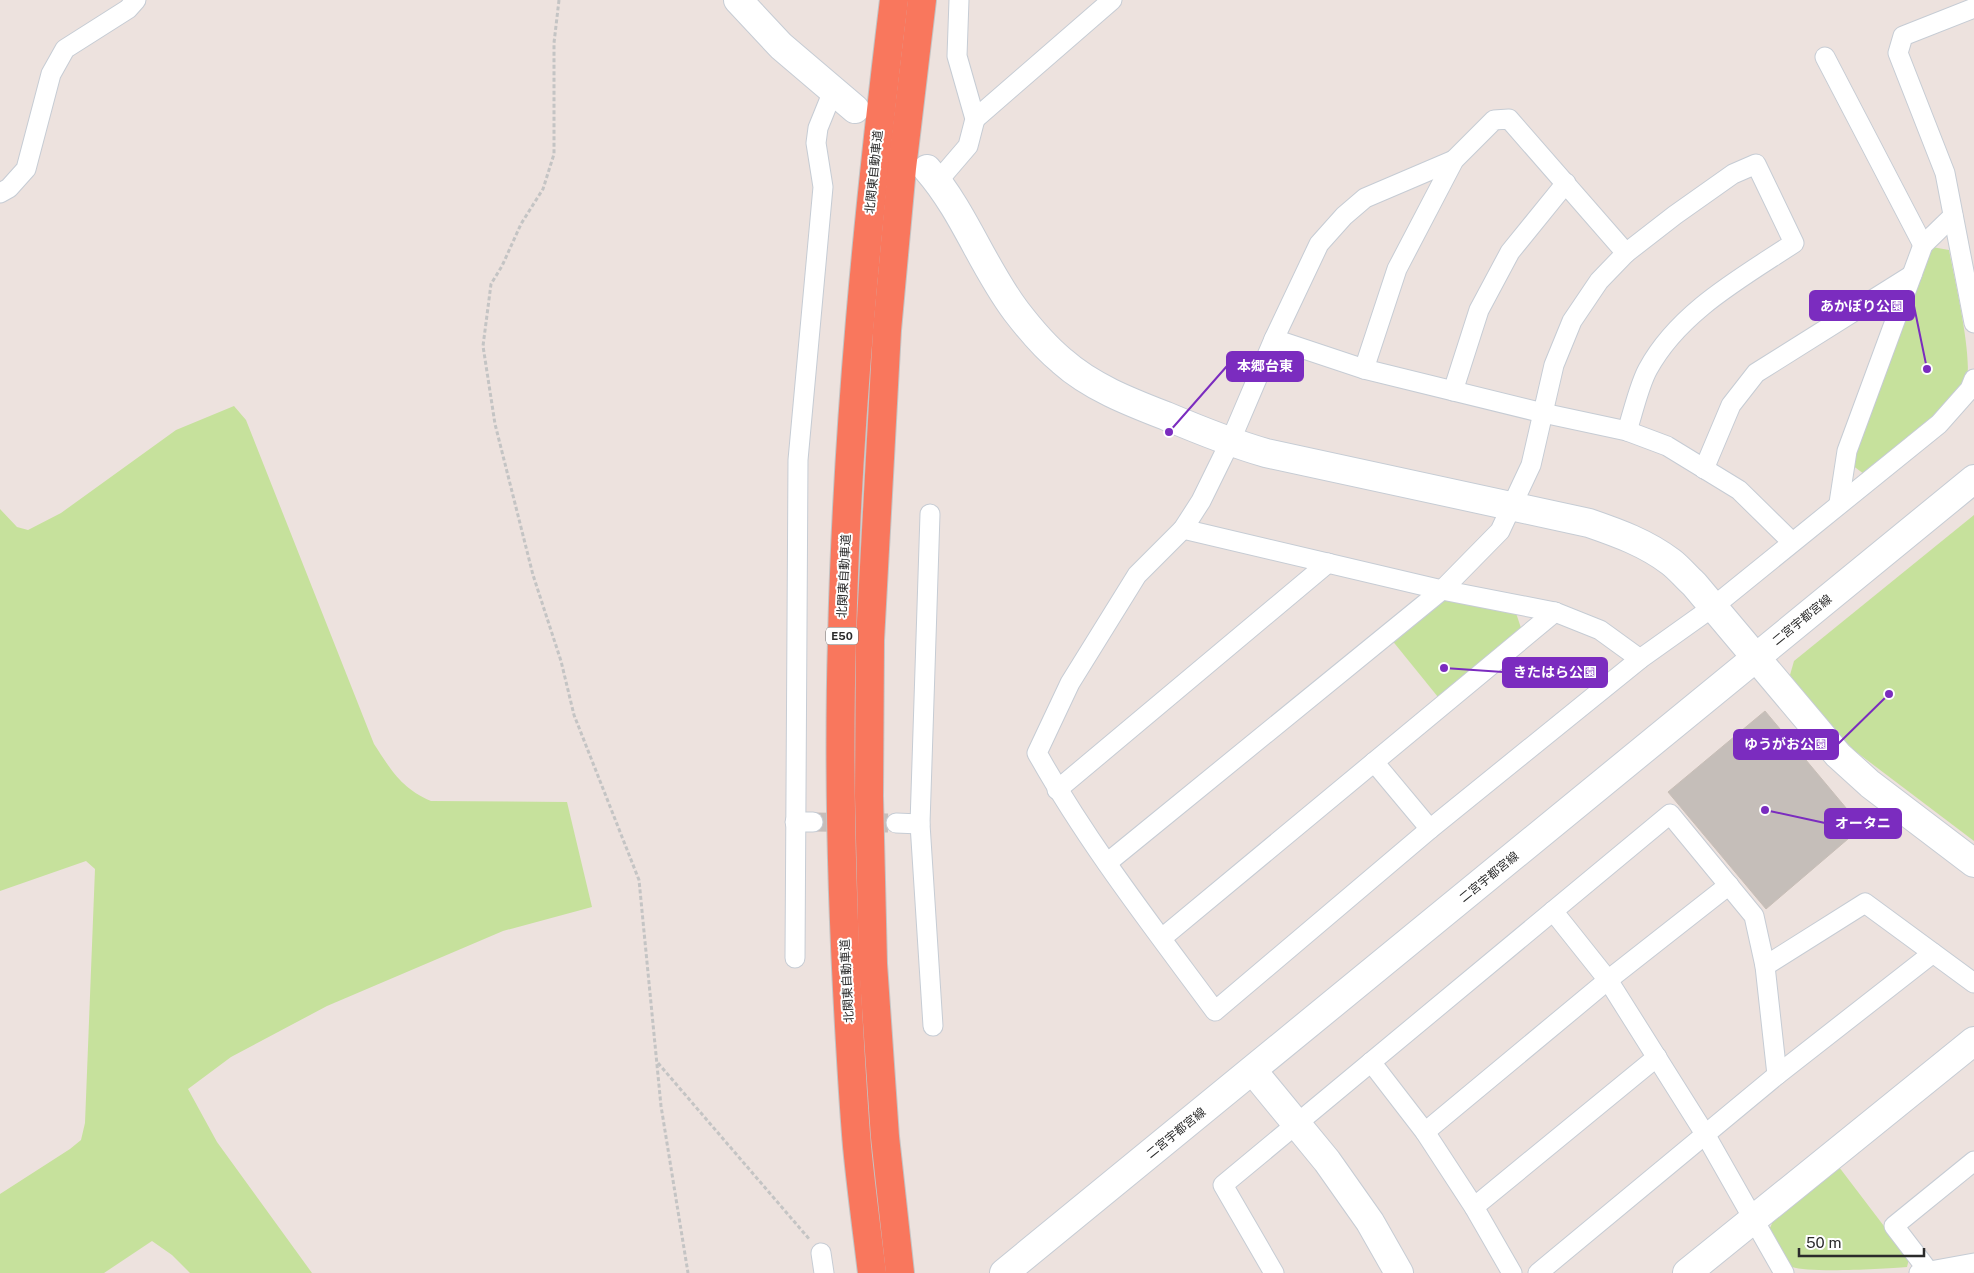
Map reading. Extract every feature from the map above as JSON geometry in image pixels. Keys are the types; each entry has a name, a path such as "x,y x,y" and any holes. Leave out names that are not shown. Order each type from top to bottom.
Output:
{"highway":[{"name":"北関東自動車道","path":"872,1273 857,1145 845,964 841,804 842,640 847,510 859,324 876,152 894,0"},
{"name":"E50","path":"900,1273 885,1137 873,964 869,796 870,640 887,330 902,168 922,0"}],"street":[{"path":"0,193 9,188 26,169 51,74 65,49 128,10 136,0"},
{"path":"738,0 781,46 855,109"},
{"path":"959,0 957,56 975,119 968,146 932,175 958,212 991,272 1015,310 1062,362 1113,394 1230,442 1266,453 1589,523 1625,536 1652,549 1672,563 1713,607 1838,755 1870,784 1974,863"},
{"path":"975,119 1112,0"},
{"path":"1974,8 1903,36 1898,53 1945,174 1974,323"},
{"path":"1825,57 1923,245"},
{"path":"795,958 804,822 798,460 823,187 816,143 818,128 833,92"},
{"path":"1364,369 1398,268 1454,160 1494,120 1509,119 1626,253"},
{"path":"1454,160 1365,198 1344,216 1319,244 1274,339 1230,442 1201,501 1182,529 1137,575 1070,682 1036,753 1057,790 1107,863 1215,1011 1430,829 1640,660 1713,607 1839,503 1939,424 1970,389 1974,379"},
{"path":"1107,863 1442,590 1500,531 1531,465 1554,365 1572,321 1599,281 1626,253 1675,215 1733,174 1756,164 1794,243 1717,294 1674,332 1647,370 1627,431"},
{"path":"1453,390 1483,301 1510,252 1566,183"},
{"path":"1839,503 1846,451 1923,245 1953,216"},
{"path":"1704,469 1731,405 1756,373 1912,275"},
{"path":"1274,339 1364,369 1543,413 1627,431 1667,446 1739,490 1792,542"},
{"name":"二宮宇都宮線","path":"1004,1273 1974,479"},
{"path":"930,514 920,824 933,1026"},
{"path":"1182,529 1442,590 1555,612 1600,630 1640,660"},
{"path":"1057,790 1328,563"},
{"path":"1162,938 1555,612"},
{"path":"1374,762 1430,829"},
{"path":"1274,1273 1223,1185 1670,814 1754,916 1765,966 1777,1075"},
{"path":"896,823 920,824"},
{"path":"1425,1132 1608,980 1728,885"},
{"path":"1765,966 1865,903 1974,983"},
{"path":"1553,911 1608,980 1705,1134 1784,1273"},
{"path":"1538,1273 1777,1075 1933,952"},
{"path":"1687,1273 1752,1218 1974,1041"},
{"path":"1474,1207 1657,1057"},
{"path":"1371,1062 1425,1132 1474,1207 1512,1273"},
{"path":"1253,1071 1327,1160 1370,1222 1399,1273"},
{"path":"1974,1161 1894,1226 1926,1273 1974,1264"},
{"path":"821,1253 824,1273"}],"path":[{"path":"560,0 554,43 554,154 543,189 521,224 502,266 491,284 483,346 495,424 533,574 561,661 574,716 638,880 661,1106 688,1273"},
{"path":"658,1062 821,1253"}],"green space":[{"path":"1932,247 1949,250 1965,338 1968,371 1966,382 1960,392 1935,417 1864,474 1852,465"},
{"path":"234,406 246,420 374,744 386,762 404,784 431,801 567,802 592,907 503,931 327,1006 231,1057 188,1089 217,1142 312,1273 190,1273 172,1255 152,1241 104,1273 0,1273 0,1194 81,1140 85,1123 95,869 86,861 0,891 0,509 17,527 28,530 61,513 176,430"},
{"path":"1974,515 1974,841 1855,751 1819,714 1790,675 1794,661"},
{"path":"1448,598 1516,613 1521,628 1438,697 1391,639 1434,602"},
{"path":"1839,1167 1909,1259 1907,1267 1814,1270 1792,1267 1786,1260 1769,1230 1775,1217"}],"building":[{"path":"1765,711 1862,827 1766,909 1668,792"}],"tunnel":[{"path":"813,822 896,823"}],"place":[{"name":"あかぼり公園","path":"1927,369"},
{"name":"本郷台東","path":"1169,432"},
{"name":"きたはら公園","path":"1444,668"},
{"name":"ゆうがお公園","path":"1889,694"},
{"name":"オータニ","path":"1765,810"}]}
